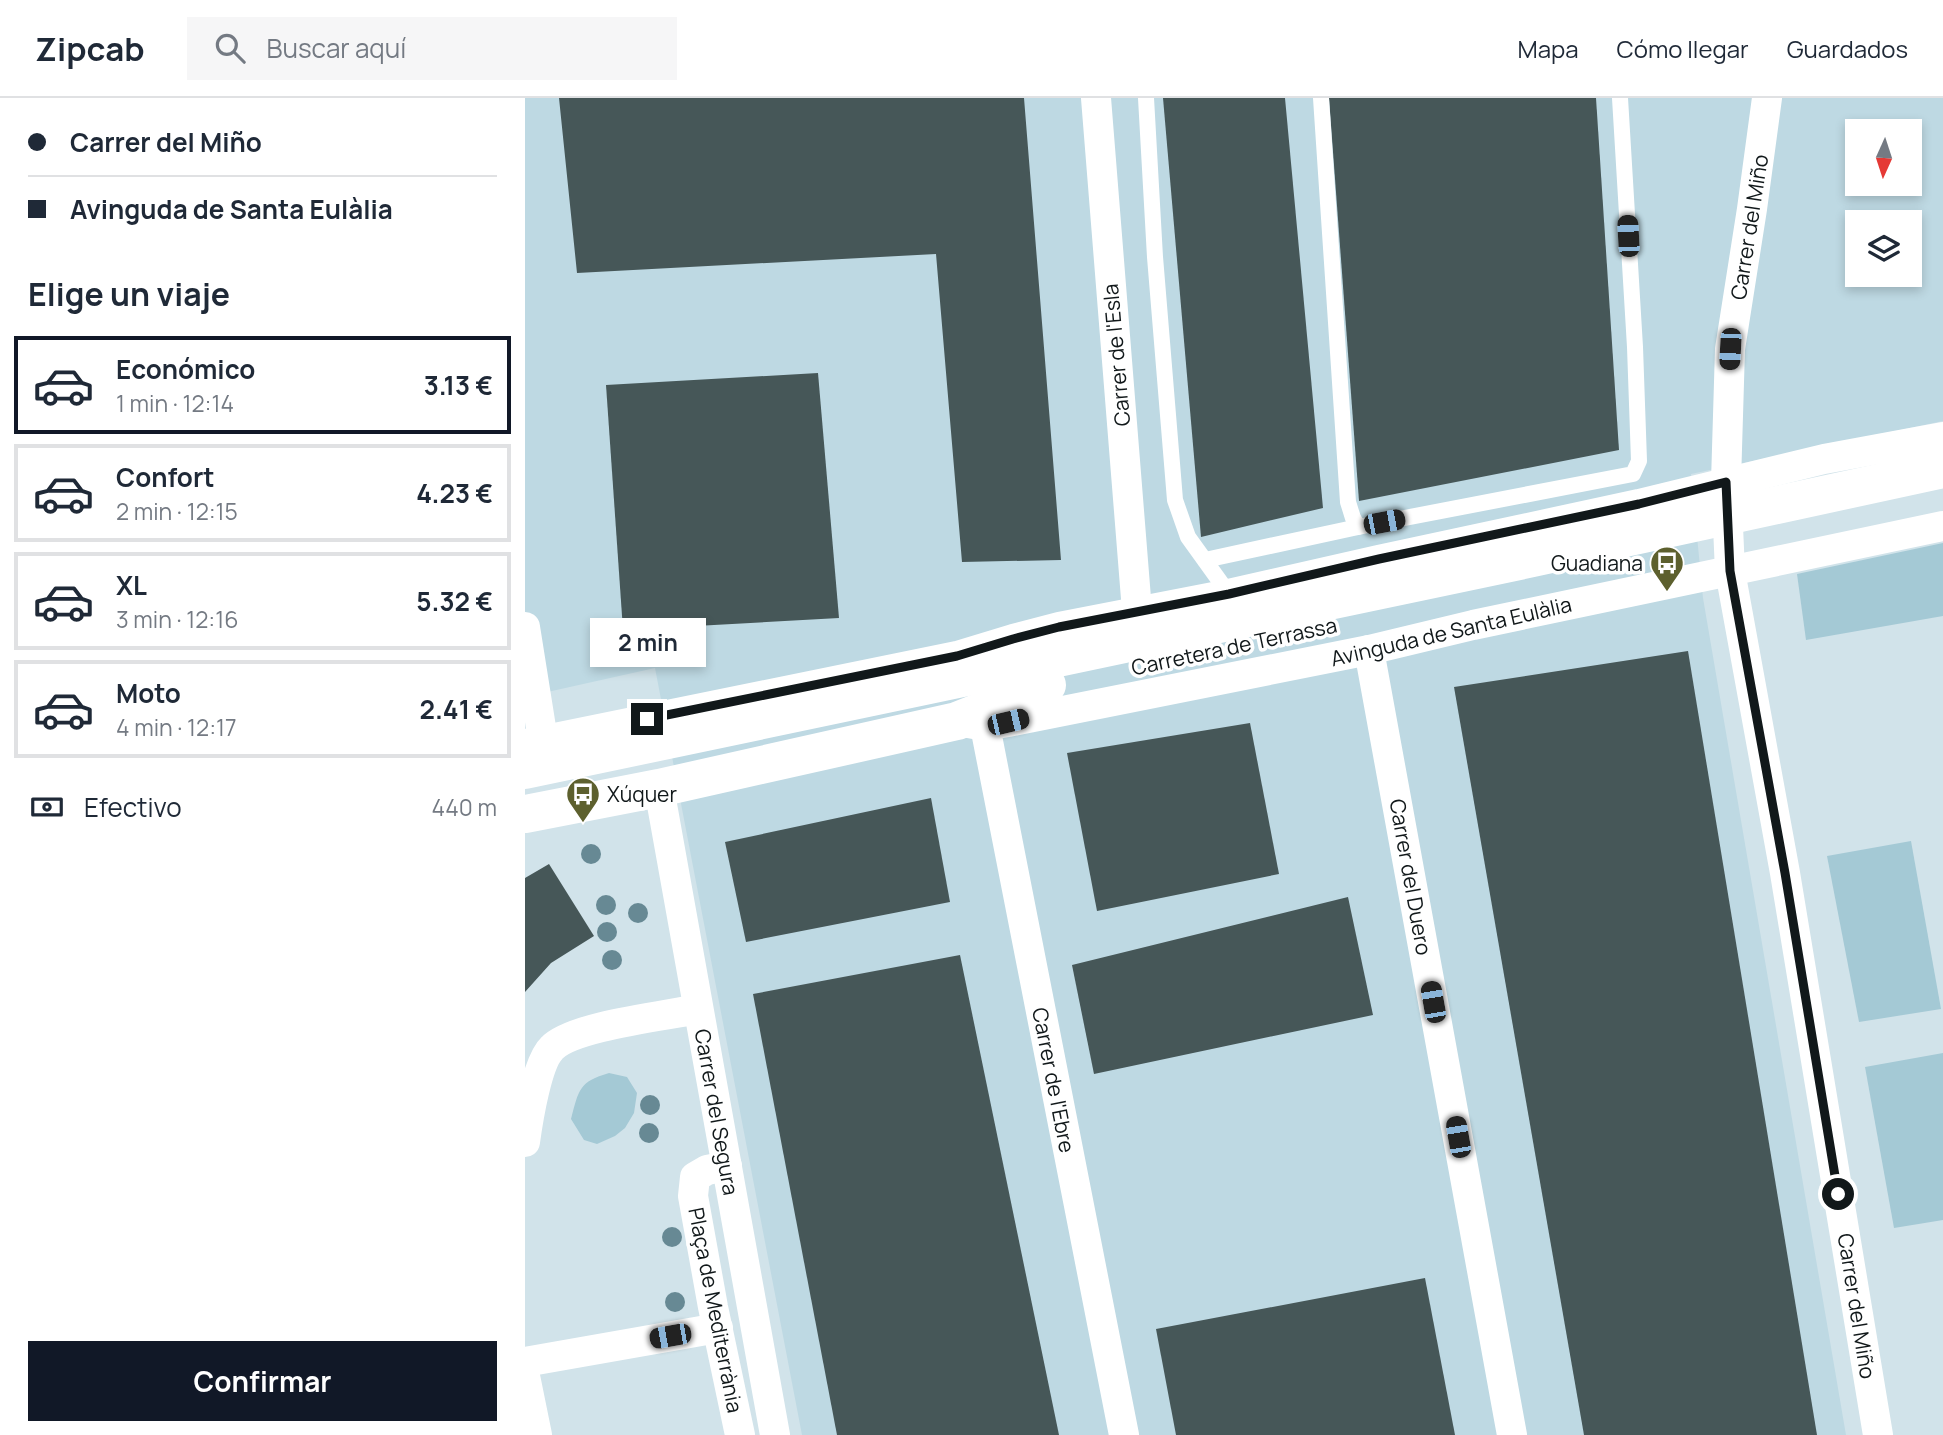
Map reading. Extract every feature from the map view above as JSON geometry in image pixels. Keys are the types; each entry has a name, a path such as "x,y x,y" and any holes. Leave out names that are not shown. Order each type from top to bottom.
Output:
{"main road":[{"name":"Carretera de Terrassa","path":"525,793 1047,685 1434,592 1808,512 1943,470"},
{"name":"Carretera de Terrassa","path":"1808,512 1943,496"},
{"name":"Carretera de Terrassa","path":"531,751 1129,628 1434,592"},
{"path":"525,814 971,723 1047,685"}],"street":[{"name":"Carrer de l'Esla","path":"1096,98 1129,628"},
{"name":"Carrer del Miño","path":"1767,98 1730,349 1726,482 1730,571 1785,873 1878,1435"},
{"path":"1129,628 1229,594 1639,504 1824,459 1943,437"},
{"name":"Avinguda de Santa Eulàlia","path":"971,723 1370,650 1486,622 1943,526"},
{"path":"525,627 531,751"},
{"name":"Carretera de Terrassa","path":"531,751 957,656 1034,649 1129,628"},
{"name":"Carrer del Duero","path":"1370,650 1512,1435"},
{"name":"Carrer de l'Ebre","path":"971,723 1123,1435"},
{"name":"Carrer del Segura","path":"659,788 775,1435"},
{"path":"525,1142 536,1087 550,1049 565,1038 604,1027 698,1009"},
{"name":"Plaça de Mediterrània","path":"727,1166 707,1170 695,1177 693,1196 740,1435"},
{"path":"525,1362 718,1328"},
{"path":"525,1376 537,1435"}],"lane":[{"path":"1146,98 1155,257 1175,500 1188,537 1229,594"},
{"path":"1321,98 1348,502 1358,527"},
{"path":"1205,560 1358,527 1633,474 1639,461 1620,98"}],"shaded area":[{"path":"525,98 1943,98 1943,421 1691,474 1703,598 1846,1435 802,1435 655,668 525,697"},
{"path":"1943,543 1943,616 1806,640 1797,574"},
{"path":"1911,841 1941,1009 1859,1022 1827,856"},
{"path":"1943,1053 1943,1220 1894,1228 1865,1067"},
{"path":"609,1073 627,1077 637,1093 634,1113 625,1128 597,1144 584,1140 571,1119 582,1088 592,1080"}],"building":[{"path":"559,98 1024,98 1061,560 962,562 936,254 577,273"},
{"path":"1163,98 1285,98 1323,508 1201,537"},
{"path":"1329,98 1596,98 1619,450 1359,501"},
{"path":"818,373 839,618 623,630 606,385"},
{"path":"1688,651 1817,1435 1584,1435 1454,687"},
{"path":"1250,723 1279,874 1097,911 1067,753"},
{"path":"931,798 950,902 746,942 725,842"},
{"path":"549,864 594,936 551,963 525,992 525,878"},
{"path":"1348,897 1373,1015 1094,1074 1072,965"},
{"path":"960,955 1059,1435 837,1435 753,994"},
{"path":"1425,1278 1455,1435 1176,1435 1156,1329"}],"place":[{"name":"Guadiana","path":"1667,593"},
{"name":"Xúquer","path":"583,824"}],"route":[{"path":"647,719 957,656 1059,627 1229,594 1639,504 1726,482 1730,571 1785,873 1838,1194"}]}
